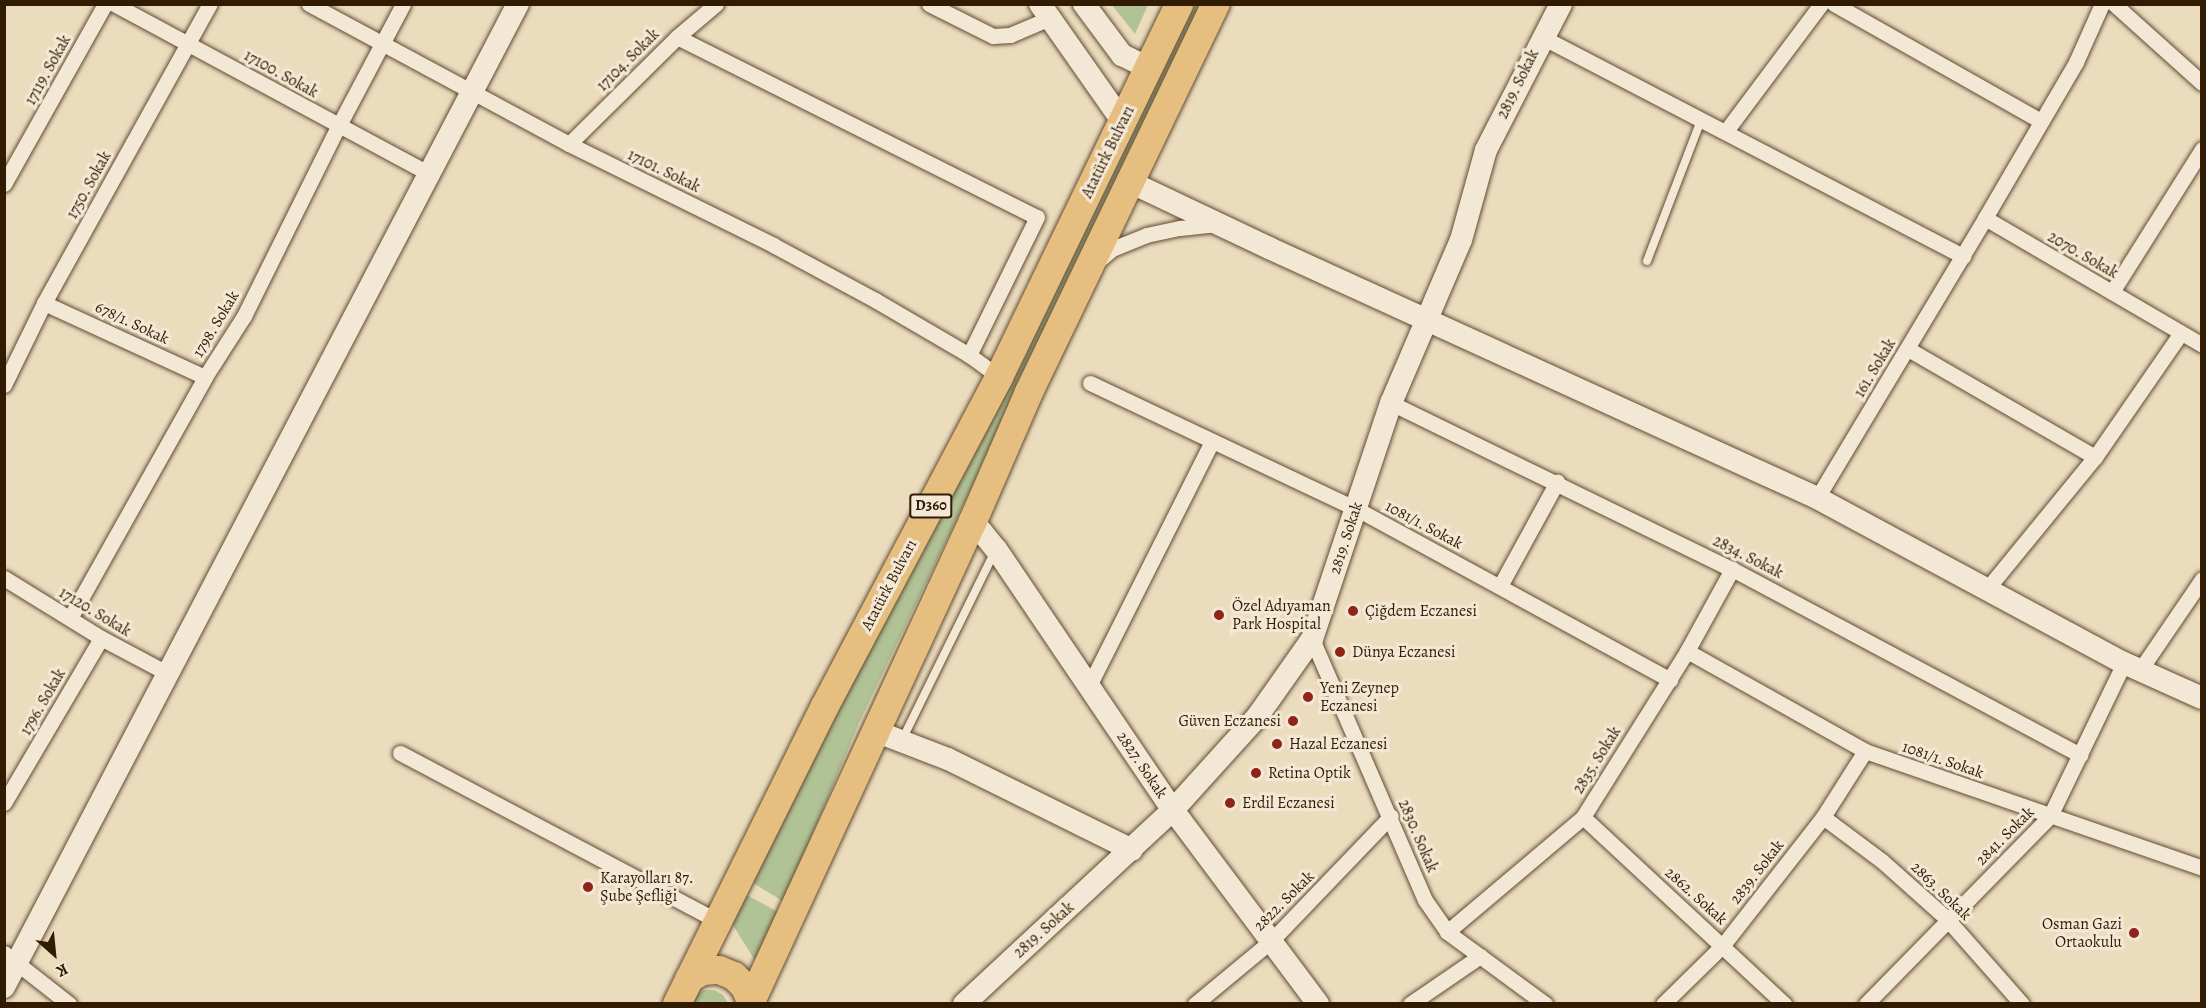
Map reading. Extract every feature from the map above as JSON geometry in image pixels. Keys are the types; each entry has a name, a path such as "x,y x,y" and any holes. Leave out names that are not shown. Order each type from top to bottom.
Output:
{"highway":[{"name":"Atatürk Bulvarı","path":"683,991 825,706 999,377 1179,4"},
{"name":"Atatürk Bulvarı","path":"751,1003 973,522 1029,392 1216,4"},
{"path":"683,991 703,971 719,970 734,976 745,987 751,1003"}],"main road":[{"path":"4,987 11,958 169,674 519,4"},
{"path":"1084,4 1122,54 1149,68"},
{"name":"2819. Sokak","path":"964,1004 1173,810 1257,717 1312,639 1391,403 1461,240 1486,150 1542,36 1561,4"},
{"path":"1045,11 1123,122"},
{"path":"1130,182 1816,498 2132,666 2202,698"},
{"name":"2827. Sokak","path":"973,522 996,549 1173,810 1318,1004"},
{"path":"875,731 948,759 1132,850"}],"street":[{"name":"17119. Sokak","path":"4,184 105,4"},
{"name":"17100. Sokak","path":"114,4 189,43 338,127 431,175"},
{"name":"1750. Sokak","path":"4,385 44,303 210,4"},
{"name":"17101. Sokak","path":"309,4 569,144 783,251 969,355 999,377"},
{"name":"1798. Sokak","path":"70,618 205,377 244,316 338,127 403,4"},
{"name":"17104. Sokak","path":"569,144 677,37 716,4"},
{"path":"929,4 993,36 1010,34 1045,11"},
{"path":"1726,131 1821,4"},
{"path":"1834,4 2041,121"},
{"path":"1542,36 1963,256 2076,62 2102,4"},
{"path":"2122,7 2202,83"},
{"path":"677,37 1037,217 969,355"},
{"path":"2112,292 2202,149"},
{"name":"2070. Sokak","path":"1985,218 2202,345"},
{"path":"1087,270 1112,249 1146,235 1180,228 1221,224"},
{"name":"161. Sokak","path":"1816,498 1963,256"},
{"name":"678/1. Sokak","path":"44,303 205,377"},
{"path":"1987,589 2095,457 2181,333"},
{"path":"1908,349 2095,457"},
{"name":"1081/1. Sokak","path":"1090,383 1355,508 1670,680"},
{"name":"2834. Sokak","path":"1391,403 1732,569 2081,755"},
{"path":"1089,686 1212,441"},
{"path":"1500,586 1557,482"},
{"name":"2835. Sokak","path":"1448,932 1583,817 1670,680 1732,569"},
{"name":"17120. Sokak","path":"4,578 101,638 169,674"},
{"name":"2841. Sokak","path":"1866,1004 2050,816 2081,755 2132,666 2202,579"},
{"name":"1796. Sokak","path":"4,803 10,781 101,638"},
{"name":"2830. Sokak","path":"1312,639 1391,816 1425,900 1448,932 1545,1004"},
{"name":"1081/1. Sokak","path":"1687,651 1865,751 2202,868"},
{"name":"2839. Sokak","path":"1663,1004 1722,945 1823,817 1865,751"},
{"path":"400,753 717,921"},
{"name":"2822. Sokak","path":"1195,1004 1271,941 1391,816"},
{"name":"2862. Sokak","path":"1583,817 1784,1004"},
{"name":"2863. Sokak","path":"1823,817 1882,861 1947,920 2022,1004"},
{"path":"1410,1004 1480,956"},
{"path":"11,958 69,1004"}],"lane":[{"path":"1647,261 1701,120"},
{"path":"902,740 996,549"}],"green space":[{"path":"1112,5 1148,5 1135,34"},
{"path":"1195,5 1202,5 859,723 784,902 750,881 1010,380"},
{"path":"745,894 780,913 756,962 731,922"},
{"path":"704,990 714,990 723,995 728,1003 692,1004 695,995"}],"place":[{"name":"Çiğdem Eczanesi","path":"1353,611"},
{"name":"Özel Adıyaman Park Hospital","path":"1219,615"},
{"name":"Dünya Eczanesi","path":"1340,652"},
{"name":"Yeni Zeynep Eczanesi","path":"1308,697"},
{"name":"Güven Eczanesi","path":"1293,721"},
{"name":"Hazal Eczanesi","path":"1277,744"},
{"name":"Retina Optik","path":"1256,773"},
{"name":"Erdil Eczanesi","path":"1230,803"},
{"name":"Karayolları 87. Şube Şefliği","path":"588,887"},
{"name":"Osman Gazi Ortaokulu","path":"2134,933"}]}
